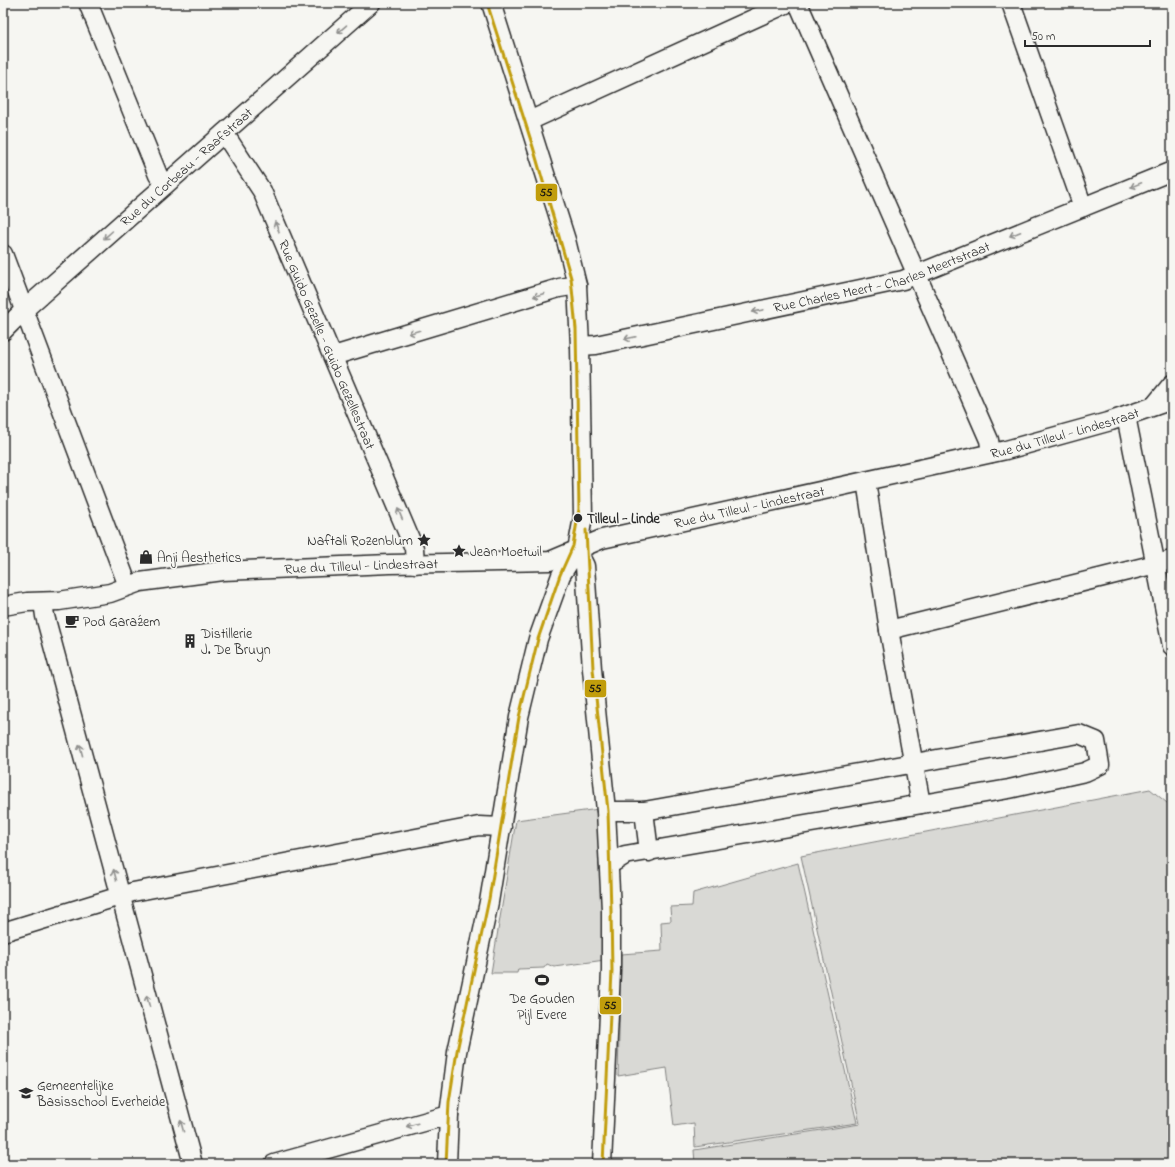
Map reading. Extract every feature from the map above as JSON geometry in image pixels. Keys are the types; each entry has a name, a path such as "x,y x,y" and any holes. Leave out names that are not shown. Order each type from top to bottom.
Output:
{"street":[{"path":"88,3 158,175 164,185"},
{"name":"Rue du Corbeau - Raafstraat","path":"3,331 24,309 371,3"},
{"path":"447,1164 450,1115 458,1052 490,902 520,717 538,639 561,575 577,550 582,522 583,496 580,346 576,285 566,240 491,3"},
{"path":"529,121 788,3"},
{"path":"798,3 989,440 991,453"},
{"path":"1011,3 1083,207"},
{"name":"Rue Guido Gezelle - Guido Gezellestraat","path":"224,133 262,191 414,548 415,564"},
{"name":"Rue Charles Meert - Charles Meertstraat","path":"580,346 596,345 895,282 1172,171"},
{"path":"3,254 128,586"},
{"path":"332,356 559,288 576,285"},
{"name":"Rue du Tilleul - Lindestraat","path":"3,606 59,601 110,593 140,582 222,571 550,561 608,537 991,453 1126,416 1153,406 1172,384"},
{"path":"1153,406 1172,400"},
{"path":"1126,416 1164,562 1172,646"},
{"path":"866,481 889,630 921,804"},
{"path":"577,550 586,566 592,669 606,811 609,865 611,971 602,1164"},
{"path":"889,630 1164,562"},
{"path":"43,602 45,616 193,1164"},
{"path":"606,811 644,811 1079,734 1096,741 1100,765 1085,772 1009,789 625,855 609,865"},
{"path":"644,811 649,852"},
{"path":"3,932 120,896 479,826 502,827"},
{"path":"274,1164 450,1115"}],"shaded area":[{"path":"1150,789 1172,807 1172,1164 821,1164 803,1160 793,1164 695,1164 694,1150 860,1124 801,856"},
{"path":"599,809 605,960 554,967 547,964 544,968 518,969 517,973 491,973 516,820"},
{"path":"798,863 857,1123 695,1147 694,1123 674,1126 667,1068 618,1076 621,954 662,951 661,922 671,921 670,907 692,906 693,893"}],"transit line":[{"name":"55","path":"446,1164 449,1102 457,1051 489,899 519,717 538,639 560,575 573,546 579,509 576,329 571,278 533,147 487,3"},
{"name":"55","path":"586,530 593,669 608,811 611,910 612,971 603,1164"}],"place":[{"name":"Tilleul - Linde","path":"578,518"},
{"name":"Naftali Rozenblum","path":"424,540"},
{"name":"Jean Moetwil","path":"459,551"},
{"name":"Anji Aesthetics","path":"146,557"},
{"name":"Pod Garaźem","path":"72,621"},
{"name":"Distillerie J. De Bruyn","path":"190,641"},
{"name":"De Gouden Pijl Evere","path":"542,980"},
{"name":"Gemeentelijke Basisschool Everheide","path":"26,1093"}]}
